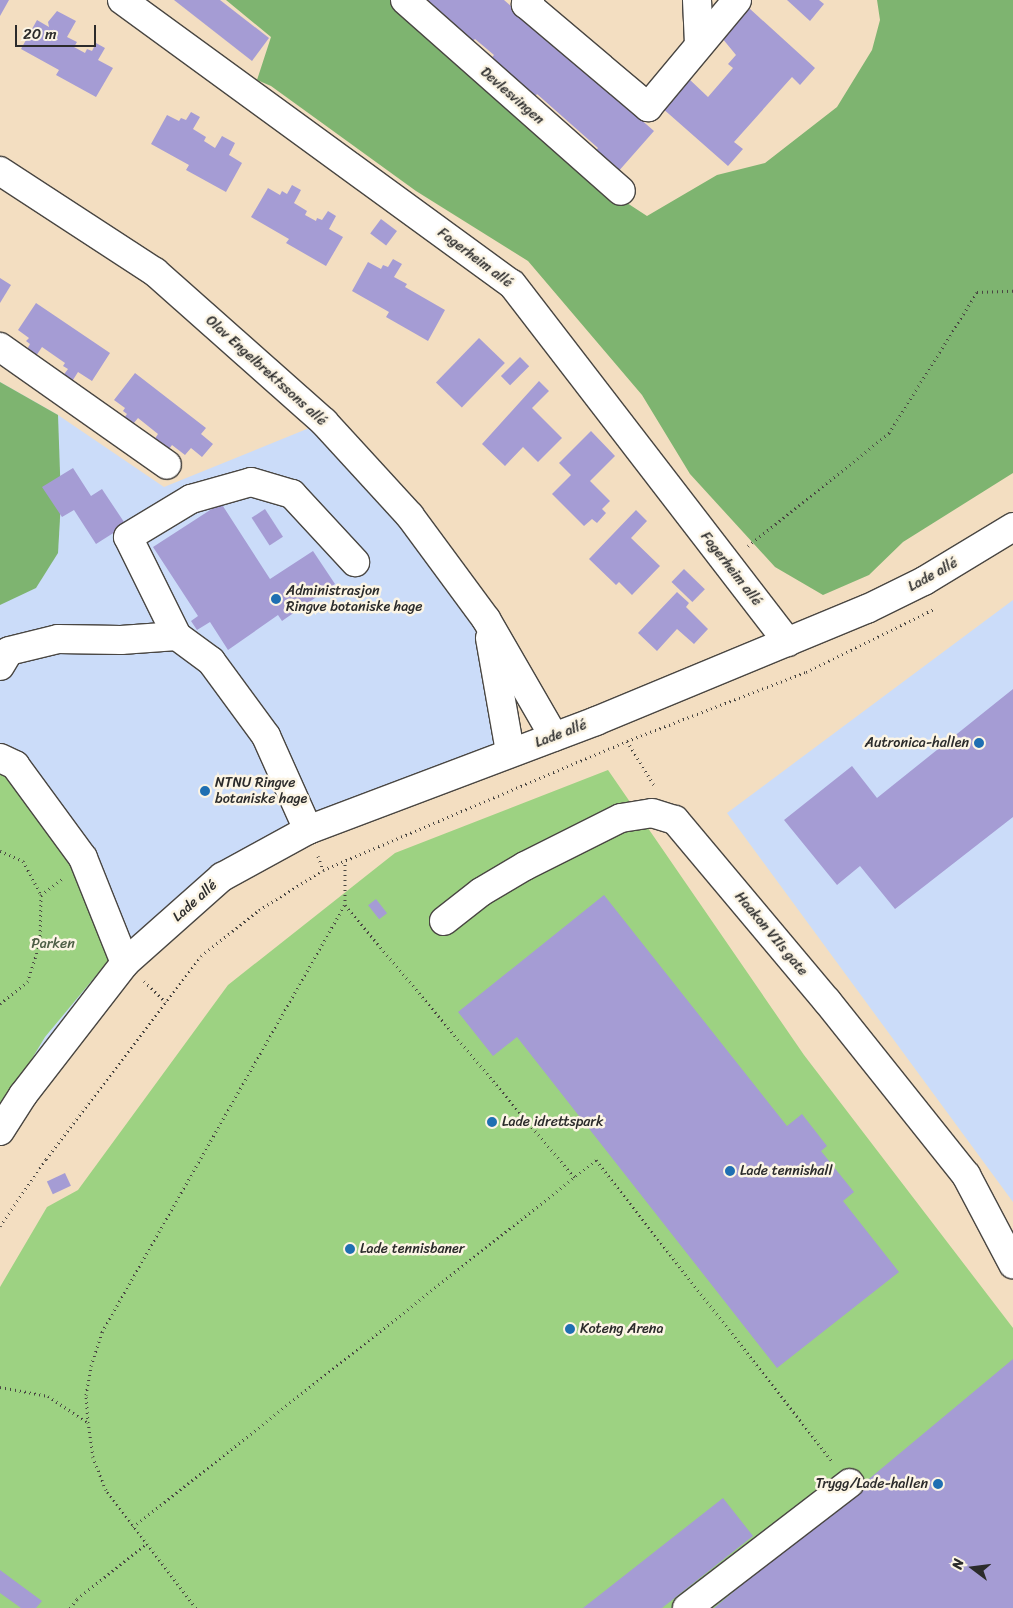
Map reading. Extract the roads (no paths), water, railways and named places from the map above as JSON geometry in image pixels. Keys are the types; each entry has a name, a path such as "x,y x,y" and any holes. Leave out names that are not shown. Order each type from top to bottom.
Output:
{"street":[{"name":"Fagerheim allé","path":"122,0 512,284 788,642"},
{"name":"Devlesvingen","path":"405,0 621,191"},
{"path":"530,0 526,4 648,107 737,0"},
{"path":"697,0 699,44"},
{"name":"Olav Engelbrektssons allé","path":"0,171 156,272 324,422 410,516 486,619 554,737"},
{"path":"0,347 167,465"},
{"path":"308,830 266,736 211,661 177,636 128,537 191,499 251,482 292,494 354,562"},
{"name":"Lade allé","path":"0,1132 23,1095 125,964 222,877 308,830 510,752 554,737 788,642 924,581 1013,527"},
{"name":"Olav Engelbrektssons allé","path":"486,619 510,752"},
{"path":"3,656 58,639 121,640 177,636"},
{"path":"0,758 15,765 83,858 125,964"},
{"name":"Haakon VIIs gate","path":"444,921 481,892 525,866 620,818 652,813 675,820 827,1001 966,1175 1013,1264"},
{"path":"687,1608 850,1484"}],"place":[{"name":"Administrasjon Ringve botaniske hage","path":"276,599"},
{"name":"Autronica-hallen","path":"979,743"},
{"name":"NTNU Ringve botaniske hage","path":"205,791"},
{"name":"Lade idrettspark","path":"492,1122"},
{"name":"Lade tennishall","path":"730,1171"},
{"name":"Lade tennisbaner","path":"350,1249"},
{"name":"Koteng Arena","path":"570,1329"},
{"name":"Trygg/Lade-hallen","path":"938,1484"}],"park label":[{"name":"Parken","path":"53,944"}]}
